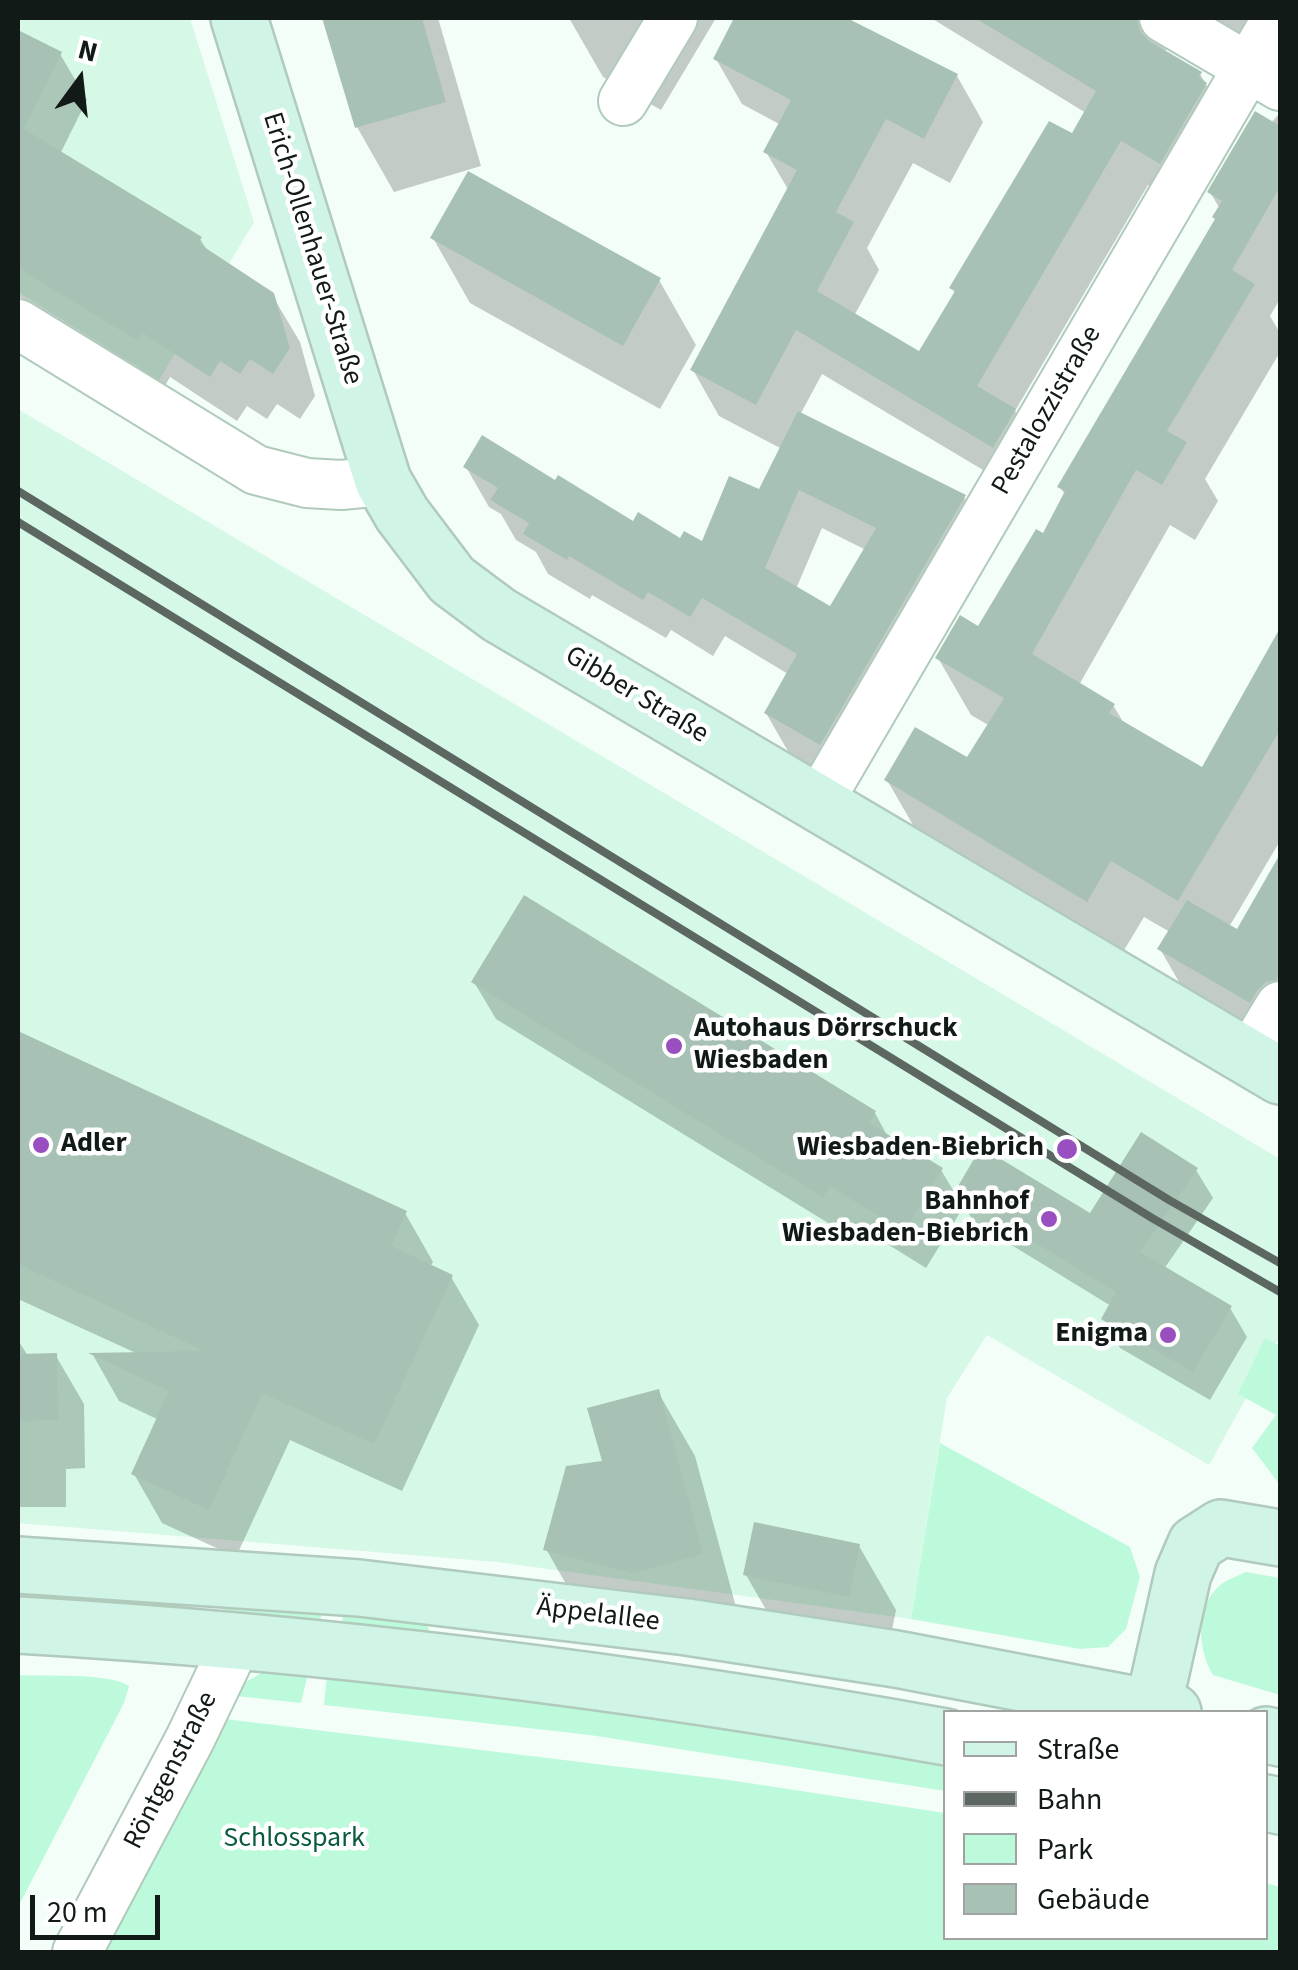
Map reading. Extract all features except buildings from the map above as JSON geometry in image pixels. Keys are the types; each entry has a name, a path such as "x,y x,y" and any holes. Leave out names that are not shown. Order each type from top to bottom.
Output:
{"main road":[{"name":"Erich-Ollenhauer-Straße","path":"239,18 383,480"},
{"name":"Gibber Straße","path":"383,480 433,557 452,580 483,603 1265,1066"},
{"path":"1159,1710 1183,1574 1196,1544 1221,1528 1280,1538"},
{"name":"Äppelallee","path":"18,1565 359,1588 687,1627 896,1659 1154,1710"},
{"path":"18,1625 238,1641 483,1666 943,1736"}],"street":[{"path":"624,101 673,18"},
{"path":"1164,18 1264,76"},
{"name":"Pestalozzistraße","path":"818,803 1264,76 1276,18"},
{"path":"18,324 256,470 308,484 383,480"},
{"path":"1265,1066 1280,1006"},
{"name":"Röntgenstraße","path":"77,1952 238,1641"}],"shaded area":[{"path":"18,18 190,18 254,222 159,380 18,292"},
{"path":"18,409 1280,1159 1280,1337 1209,1465 987,1335 947,1398 911,1619 497,1562 18,1523"}],"green space":[{"path":"1265,1338 1280,1346 1280,1485 1252,1448 1276,1415 1238,1394"},
{"path":"940,1443 1130,1547 1140,1577 1126,1629 1108,1647 1080,1649 911,1619"},
{"path":"1246,1572 1280,1578 1280,1695 1213,1675 1204,1654 1202,1619 1210,1597 1223,1583"},
{"path":"228,1603 323,1609 319,1626 217,1616"},
{"path":"345,1610 426,1622 429,1631 422,1636 340,1629"},
{"path":"265,1671 302,1671 307,1678 301,1703 236,1696 246,1682"},
{"path":"18,1675 92,1677 129,1686 124,1703 18,1907"},
{"path":"327,1675 422,1683 943,1760 943,1791 590,1735 324,1705"},
{"name":"Schlosspark","path":"225,1719 729,1780 943,1813 943,1940 1268,1940 1268,1884 1280,1887 1280,1952 106,1952"}],"railway":[{"path":"18,491 1169,1200 1280,1263"},
{"path":"18,522 1152,1218 1280,1292"}],"place":[{"name":"Autohaus Dörrschuck Wiesbaden","path":"674,1046"},
{"name":"Adler","path":"41,1145"},
{"name":"Wiesbaden-Biebrich","path":"1067,1149"},
{"name":"Bahnhof Wiesbaden-Biebrich","path":"1049,1219"},
{"name":"Enigma","path":"1168,1335"}]}
